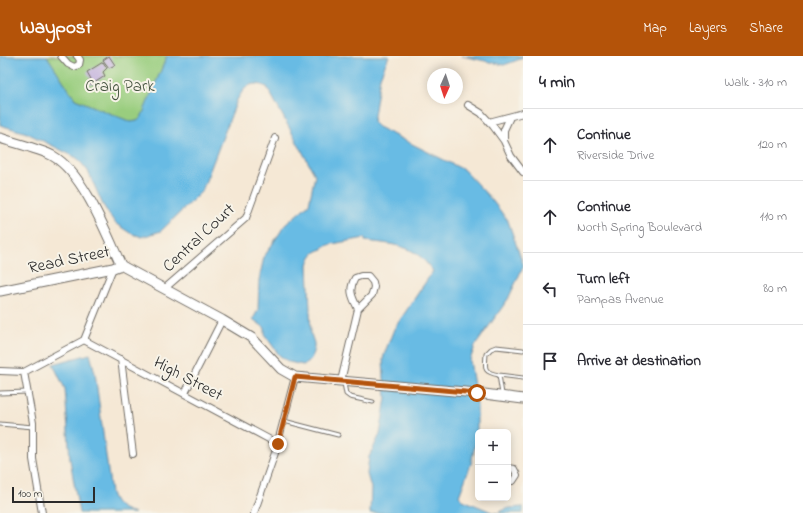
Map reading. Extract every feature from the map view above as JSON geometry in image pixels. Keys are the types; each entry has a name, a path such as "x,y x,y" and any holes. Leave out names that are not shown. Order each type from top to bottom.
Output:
{"street":[{"path":"61,56 72,67 79,65 80,60 76,56"},
{"path":"468,106 481,114 504,140"},
{"path":"489,122 523,113"},
{"path":"510,117 503,133 504,140 510,156 523,172"},
{"path":"0,138 50,155 66,166 88,198 117,266 84,340 24,372 0,371"},
{"name":"Central Court","path":"164,289 246,218 275,138"},
{"path":"117,266 124,267 252,338 281,369 295,377 477,393 523,399"},
{"name":"Read Street","path":"0,291 117,266"},
{"path":"343,381 358,309 372,295 374,287 373,282 368,276 355,278 351,285 350,292 358,309"},
{"path":"185,393 222,320"},
{"name":"High Street","path":"84,340 278,444"},
{"path":"121,359 132,454"},
{"path":"24,372 33,427 33,459 42,513"},
{"path":"254,513 278,444 295,377"},
{"path":"511,468 514,469 520,476 511,481"}],"lane":[{"path":"523,350 496,347 486,354 486,370 488,372 523,378"},
{"path":"499,374 503,396"},
{"path":"343,381 346,394 350,397 373,402"},
{"path":"0,393 27,392"},
{"path":"284,421 338,434"},
{"path":"0,424 33,427"}],"green space":[{"name":"Craig Park","path":"47,56 167,56 141,119 131,122 75,99"}],"water":[{"path":"0,56 47,56 75,99 131,122 137,121 141,118 167,56 389,56 380,77 373,122 378,127 464,170 492,200 508,221 523,264 508,299 475,346 470,360 477,405 477,429 475,429 475,445 471,464 459,496 463,500 497,513 370,513 371,488 367,474 369,457 380,434 386,398 383,359 394,329 433,271 419,256 405,248 392,244 365,241 365,238 332,244 323,247 323,249 313,254 308,265 311,334 314,348 311,359 303,365 289,362 279,355 265,335 265,328 253,319 258,310 259,280 264,257 285,225 309,204 315,175 267,87 253,84 246,88 240,95 202,191 161,231 142,237 130,233 115,223 103,205 88,171 77,158 27,133 0,125"},
{"path":"462,56 523,56 523,58 504,65"},
{"path":"90,354 95,373 111,493 120,507 135,513 79,513 70,459 65,389 53,364"},
{"path":"523,507 523,513 497,513 508,508"}],"building":[{"path":"109,56 115,65 109,68 103,60"},
{"path":"103,62 107,68 103,72 105,76 91,85 88,81 91,79 87,72"}],"route":[{"path":"278,444 295,377 477,393"}]}
